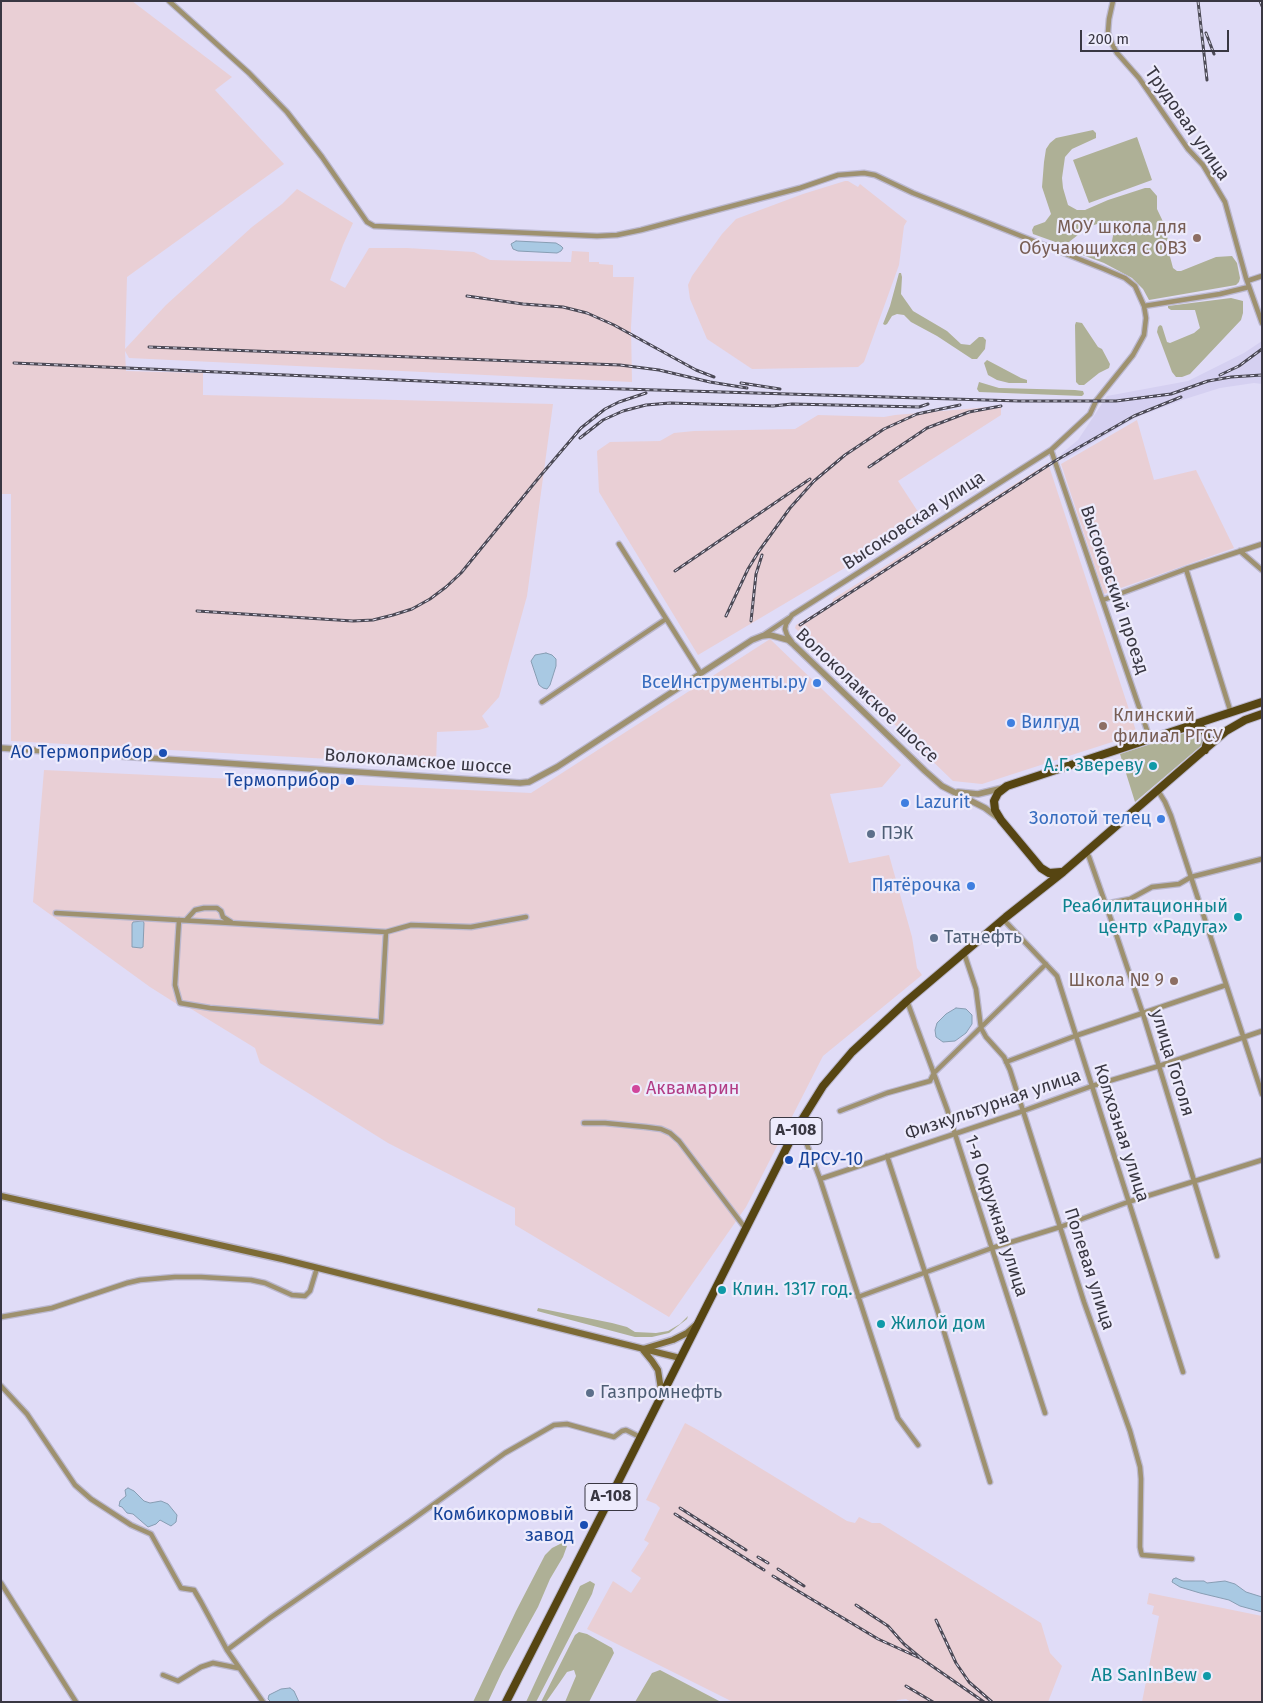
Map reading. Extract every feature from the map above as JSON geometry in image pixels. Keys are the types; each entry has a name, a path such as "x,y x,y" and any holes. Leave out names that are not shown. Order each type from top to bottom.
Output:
{"highway":[{"path":"1063,872 1049,873 1041,868 1001,820 995,810 994,801 998,793 1007,786 1262,702"},
{"name":"А-108","path":"506,1702 795,1131 823,1086 852,1052 907,1001 1063,872 1226,731 1245,720 1262,714"},
{"path":"1193,725 1198,726 1205,732 1207,742 1205,750"},
{"path":"1041,868 1044,880 1041,889"}],"main road":[{"path":"1,1196 317,1268 680,1358"},
{"path":"642,1349 673,1340 687,1333 698,1323"},
{"path":"642,1349 658,1370 662,1396"}],"street":[{"path":"169,1 248,73 287,112 322,156 367,222 374,226 597,236 617,235 800,188 838,175 864,172 1125,278 1135,286 1144,306 1220,294 1249,287"},
{"name":"Трудовая улица","path":"1113,1 1108,32 1112,44 1117,53 1139,78 1188,149 1203,165 1225,202 1247,281 1262,323"},
{"path":"1247,281 1262,276"},
{"name":"Высоковская улица","path":"762,636 1051,450 1090,414 1100,397 1133,354 1144,335 1146,318 1144,306"},
{"name":"Высоковский проезд","path":"1051,450 1150,739"},
{"path":"618,544 701,674"},
{"path":"1103,600 1186,569 1262,544"},
{"path":"1240,551 1262,570"},
{"path":"1186,569 1231,713"},
{"path":"792,615 786,624 786,629 787,635 794,645"},
{"path":"542,702 666,619"},
{"name":"Волоколамское шоссе","path":"1,748 520,783 529,782 557,767 762,636 777,636 788,640 794,645 942,786 985,808 1001,820"},
{"name":"Волоколамское шоссе","path":"942,786 972,794 1007,786"},
{"path":"1156,791 1160,794 1171,816 1262,1094"},
{"name":"улица Гоголя","path":"1086,852 1142,1013 1217,1256"},
{"path":"1105,904 1130,899 1152,887 1179,884 1191,877 1262,859"},
{"path":"186,920 195,910 217,908 221,911 223,917 232,923"},
{"path":"56,913 386,932 411,925 471,926 526,917"},
{"name":"Колхозная улица","path":"1004,919 1056,976 1183,1372"},
{"path":"179,920 175,985 180,1004 381,1022 386,932"},
{"name":"Полевая улица","path":"964,953 976,989 981,1028 1006,1062 1084,1302 1130,1431 1140,1467 1141,1552 1142,1554 1192,1560"},
{"path":"840,1111 887,1093 930,1081 934,1074 1046,964"},
{"path":"1006,1062 1075,1036 1226,985"},
{"name":"1-я Окружная улица","path":"907,1001 940,1086 1045,1413"},
{"name":"Физкультурная улица","path":"820,1179 1092,1086 1159,1066 1262,1031"},
{"path":"584,1123 646,1127 660,1129 670,1134 679,1141 746,1229"},
{"path":"795,1131 806,1142 820,1179 898,1418 918,1445"},
{"path":"887,1156 990,1482"},
{"path":"858,1297 992,1248 1128,1202 1262,1160"},
{"path":"1,1316 52,1308 127,1283 175,1277 252,1280 292,1295 305,1296 310,1291 317,1268"},
{"path":"1,1386 27,1414 74,1485 115,1515 151,1534 181,1588 194,1590 226,1650 263,1702"},
{"path":"226,1650 410,1522 504,1453 554,1425 567,1424 614,1437 626,1430 640,1437"},
{"path":"1,1583 76,1702"},
{"path":"163,1675 178,1681 212,1662 238,1668"}],"shaded area":[{"path":"1,1 132,1 232,77 215,90 284,164 127,277 125,349 166,305 297,189 353,223 330,280 345,288 369,248 474,252 490,260 571,262 572,251 589,252 589,262 613,265 613,277 634,277 631,327 632,382 129,358 125,351 126,371 203,373 203,395 553,404 527,596 499,697 482,716 489,727 479,730 437,732 436,765 11,741 11,494 1,494"},
{"path":"845,181 858,187 860,184 907,221 904,226 899,265 864,362 858,367 752,369 707,339 690,299 688,285 692,276 722,234 736,219 803,194"},
{"path":"1262,341 1262,384 1254,383 1220,388 1135,418 1064,460 1061,454 1078,440 1107,396 1188,381 1244,353"},
{"path":"1001,406 1001,415 898,481 924,521 698,655 599,492 597,451 610,442 660,441 674,433 694,431 795,429 818,415 884,417"},
{"path":"1137,420 1154,480 1196,470 1234,548 1104,594 1061,464"},
{"path":"1048,463 1137,734 982,784 953,781 795,628 796,625 832,603 833,599"},
{"path":"770,639 901,765 882,787 830,794 849,863 889,855 912,937 917,968 922,975 823,1056 746,1207 669,1317 515,1225 515,1208 388,1143 260,1063 255,1048 188,1007 180,1006 150,987 33,902 44,770 531,793"},
{"path":"685,1423 847,1521 855,1523 859,1517 872,1523 880,1523 1041,1623 1050,1653 1062,1666 1048,1702 911,1702 906,1699 897,1700 896,1702 733,1702 587,1629 613,1581 631,1593 641,1578 631,1571 649,1543 644,1540 660,1508 646,1500"},
{"name":"AB SanInBew","path":"1149,1593 1262,1616 1262,1702 1142,1702 1159,1616 1152,1614 1154,1606 1147,1604"}],"green space":[{"path":"1093,130 1096,133 1096,138 1072,149 1065,157 1062,178 1068,205 1077,210 1085,210 1108,200 1150,188 1157,196 1157,209 1167,230 1168,249 1173,268 1181,271 1216,257 1232,256 1237,263 1240,278 1236,285 1149,300 1143,289 1132,278 1104,263 1077,253 1073,247 1074,244 1078,243 1102,252 1106,250 1111,246 1113,236 1112,229 1108,225 1101,223 1088,227 1069,242 1061,244 1033,234 1034,226 1045,222 1051,214 1042,187 1046,149 1056,138"},
{"path":"1137,137 1152,180 1089,203 1073,160"},
{"path":"899,273 901,273 902,277 901,294 913,311 947,331 961,344 970,345 979,337 983,337 986,340 985,349 977,359 972,359 937,336 911,322 904,315 897,314 892,316 887,324 883,324"},
{"path":"1231,298 1243,301 1241,320 1190,374 1176,377 1172,372 1157,332 1158,327 1162,326 1167,342 1170,343 1194,333 1200,328 1195,310 1171,310 1168,306"},
{"path":"1076,322 1082,323 1098,347 1102,349 1110,364 1109,368 1084,385 1079,385 1076,382"},
{"path":"987,360 1027,380 1027,383 1009,383 988,375 984,363"},
{"path":"979,382 999,388 1075,390 1083,391 1084,394 1082,396 979,392 977,389"},
{"path":"1191,731 1197,732 1202,736 1202,745 1135,802 1120,754"},
{"path":"538,1308 612,1323 627,1327 635,1332 656,1333 668,1331 680,1324 688,1316 687,1319 669,1333 652,1337 635,1337 537,1311"},
{"path":"564,1542 567,1546 563,1557 488,1702 473,1702 545,1555 552,1548"},
{"path":"590,1581 595,1584 592,1594 536,1702 526,1702 580,1586"},
{"path":"579,1632 587,1634 612,1648 614,1653 589,1702 565,1702 576,1676 574,1670 567,1672 546,1702 541,1702 575,1635"},
{"path":"660,1670 721,1702 635,1702 652,1673"}],"water":[{"path":"516,241 556,243 563,248 557,253 518,251 513,249 511,244"},
{"path":"546,653 556,659 556,666 547,689 539,685 531,661 535,655"},
{"path":"143,921 143,947 132,947 132,924 133,922"},
{"path":"956,1008 966,1009 972,1015 972,1024 966,1033 955,1041 943,1042 936,1037 937,1023"},
{"path":"128,1488 144,1501 150,1503 161,1501 168,1504 177,1515 176,1522 171,1526 160,1520 148,1527 133,1514 127,1513 119,1506 120,1501 126,1496 125,1490"},
{"path":"1176,1578 1183,1581 1204,1581 1207,1583 1225,1581 1235,1584 1246,1592 1262,1597 1262,1612 1240,1606 1229,1600 1180,1587 1172,1582"},
{"path":"290,1688 294,1691 299,1702 271,1702 268,1699 269,1695 281,1689"}],"railway":[{"path":"1198,1 1207,80"},
{"path":"1260,1 1262,6"},
{"path":"1206,33 1214,54"},
{"path":"467,296 523,304 563,307 587,313 614,325 696,370 714,377"},
{"path":"149,347 620,365 659,370 710,382 747,388"},
{"path":"1220,375 1239,366 1262,349"},
{"path":"14,363 557,387 1019,401 1116,401 1171,394 1208,381 1262,375"},
{"path":"741,383 780,389"},
{"path":"197,611 353,621 373,620 412,609 430,599 461,573 581,428 605,409 646,393"},
{"path":"800,625 1055,461 1134,416 1181,397"},
{"path":"580,438 603,420 623,411 646,405 670,403 919,407 928,404"},
{"path":"726,616 748,569 759,551 790,508 814,481 845,455 884,429 917,414 960,405"},
{"path":"869,467 927,428 969,412 1001,406"},
{"path":"675,571 810,479"},
{"path":"751,621 756,574 762,555"},
{"path":"680,1508 746,1550"},
{"path":"675,1514 764,1570"},
{"path":"758,1557 768,1563"},
{"path":"778,1569 804,1586"},
{"path":"773,1576 878,1639 922,1659"},
{"path":"856,1605 888,1626 904,1644 922,1659 984,1702"},
{"path":"936,1620 956,1663 969,1682 992,1702"},
{"path":"906,1686 933,1702"}],"place":[{"name":"МОУ школа для Обучающихся с ОВЗ","path":"1197,238"},
{"name":"ВсеИнструменты.ру","path":"817,683"},
{"name":"Вилгуд","path":"1011,723"},
{"name":"Клинский филиал РГСУ","path":"1103,726"},
{"name":"АО Термоприбор","path":"163,753"},
{"name":"А.Г. Звереву","path":"1153,766"},
{"name":"Термоприбор","path":"350,781"},
{"name":"Lazurit","path":"905,803"},
{"name":"Золотой телец","path":"1161,819"},
{"name":"ПЭК","path":"871,834"},
{"name":"Пятёрочка","path":"971,886"},
{"name":"Реабилитационный центр «Радуга»","path":"1238,917"},
{"name":"Татнефть","path":"934,938"},
{"name":"Школа № 9","path":"1174,981"},
{"name":"Аквамарин","path":"636,1089"},
{"name":"ДРСУ-10","path":"789,1160"},
{"name":"Клин. 1317 год.","path":"722,1290"},
{"name":"Жилой дом","path":"881,1324"},
{"name":"Газпромнефть","path":"590,1393"},
{"name":"Комбикормовый завод","path":"584,1525"},
{"name":"AB SanInBew","path":"1207,1676"}]}
